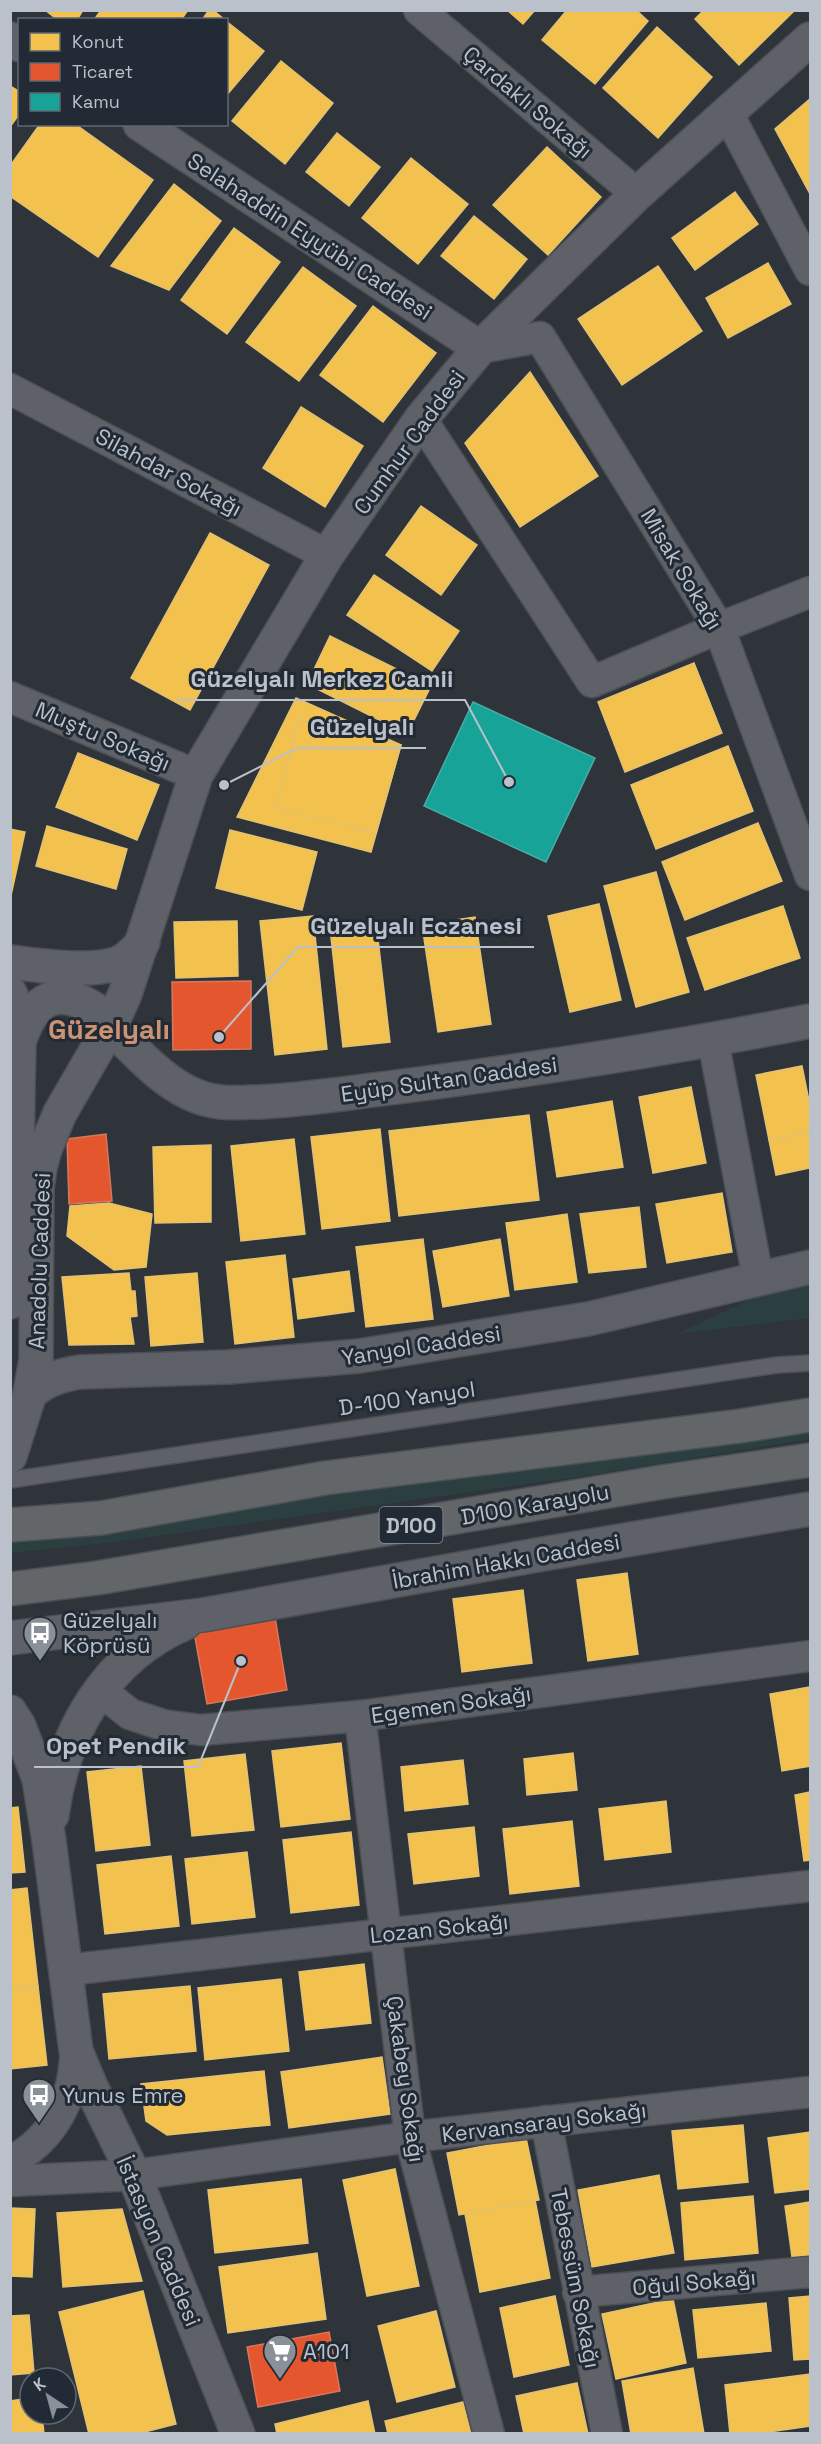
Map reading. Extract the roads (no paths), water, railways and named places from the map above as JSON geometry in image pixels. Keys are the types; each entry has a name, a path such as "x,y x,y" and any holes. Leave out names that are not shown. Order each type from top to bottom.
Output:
{"highway":[{"path":"10,1525 101,1518 325,1478 740,1426 810,1415"},
{"name":"D100 Karayolu","path":"10,1589 97,1578 662,1482 810,1460"}],"main road":[{"name":"Yanyol Caddesi","path":"28,1401 44,1382 61,1375 80,1372 228,1367 371,1354 588,1318 810,1267"}],"street":[{"name":"Çardaklı Sokağı","path":"419,10 637,194"},
{"name":"Cumhur Caddesi","path":"143,942 196,775 327,555 421,419 480,348 637,194 810,39"},
{"path":"727,111 810,270"},
{"name":"Selahaddin Eyyübi Caddesi","path":"143,126 480,348"},
{"name":"Misak Sokağı","path":"480,348 540,337 719,628 810,875"},
{"name":"Silahdar Sokağı","path":"10,389 327,555"},
{"path":"421,419 592,682 810,592"},
{"name":"Muştu Sokağı","path":"10,697 196,775"},
{"path":"10,962 60,967 113,965 126,959 143,942"},
{"name":"Anadolu Caddesi","path":"10,1456 28,1401 36,1360 37,1188 40,1168 60,1113 102,1026 125,994 143,942"},
{"name":"Anadolu Caddesi","path":"10,993 15,1003 18,1045 11,1286"},
{"path":"18,1045 30,1016 38,1006 49,999 61,996 81,1001 102,1026"},
{"name":"Eyüp Sultan Caddesi","path":"102,1026 162,1076 185,1090 213,1101 238,1103 289,1100 399,1087 713,1040 810,1021"},
{"path":"713,1040 758,1278"},
{"name":"İbrahim Hakkı Caddesi","path":"203,1615 810,1509"},
{"path":"10,1638 203,1615"},
{"path":"49,1840 56,1783 66,1750 80,1721 100,1690 138,1650 166,1631 203,1615"},
{"name":"Egemen Sokağı","path":"100,1690 130,1714 163,1725 201,1730 360,1716 810,1656"},
{"name":"İstasyon Caddesi","path":"10,1712 19,1726 39,1779 67,1970 76,2051 70,2092 49,2131 28,2153 10,2162"},
{"name":"Çakabey Sokağı","path":"360,1716 410,2137 489,2433"},
{"name":"Lozan Sokağı","path":"67,1970 810,1886"},
{"name":"İstasyon Caddesi","path":"76,2051 134,2175 238,2433"},
{"name":"Kervansaray Sokağı","path":"10,2181 134,2175 410,2137 810,2091"},
{"name":"Tebessüm Sokağı","path":"546,2121 607,2433"},
{"name":"Oğul Sokağı","path":"578,2292 810,2272"}],"lane":[{"name":"D-100 Yanyol","path":"10,1480 777,1365 810,1363"}],"place":[{"name":"Güzelyalı Merkez Camii","path":"509,782"},
{"name":"Güzelyalı","path":"224,785"},
{"name":"Güzelyalı Eczanesi","path":"219,1037"},
{"name":"Opet Pendik","path":"241,1661"},
{"name":"Güzelyalı Köprüsü","path":"40,1662"},
{"name":"Yunus Emre","path":"39,2124"},
{"name":"A101","path":"280,2380"}],"district":[{"name":"Güzelyalı","path":"109,1029"}]}
